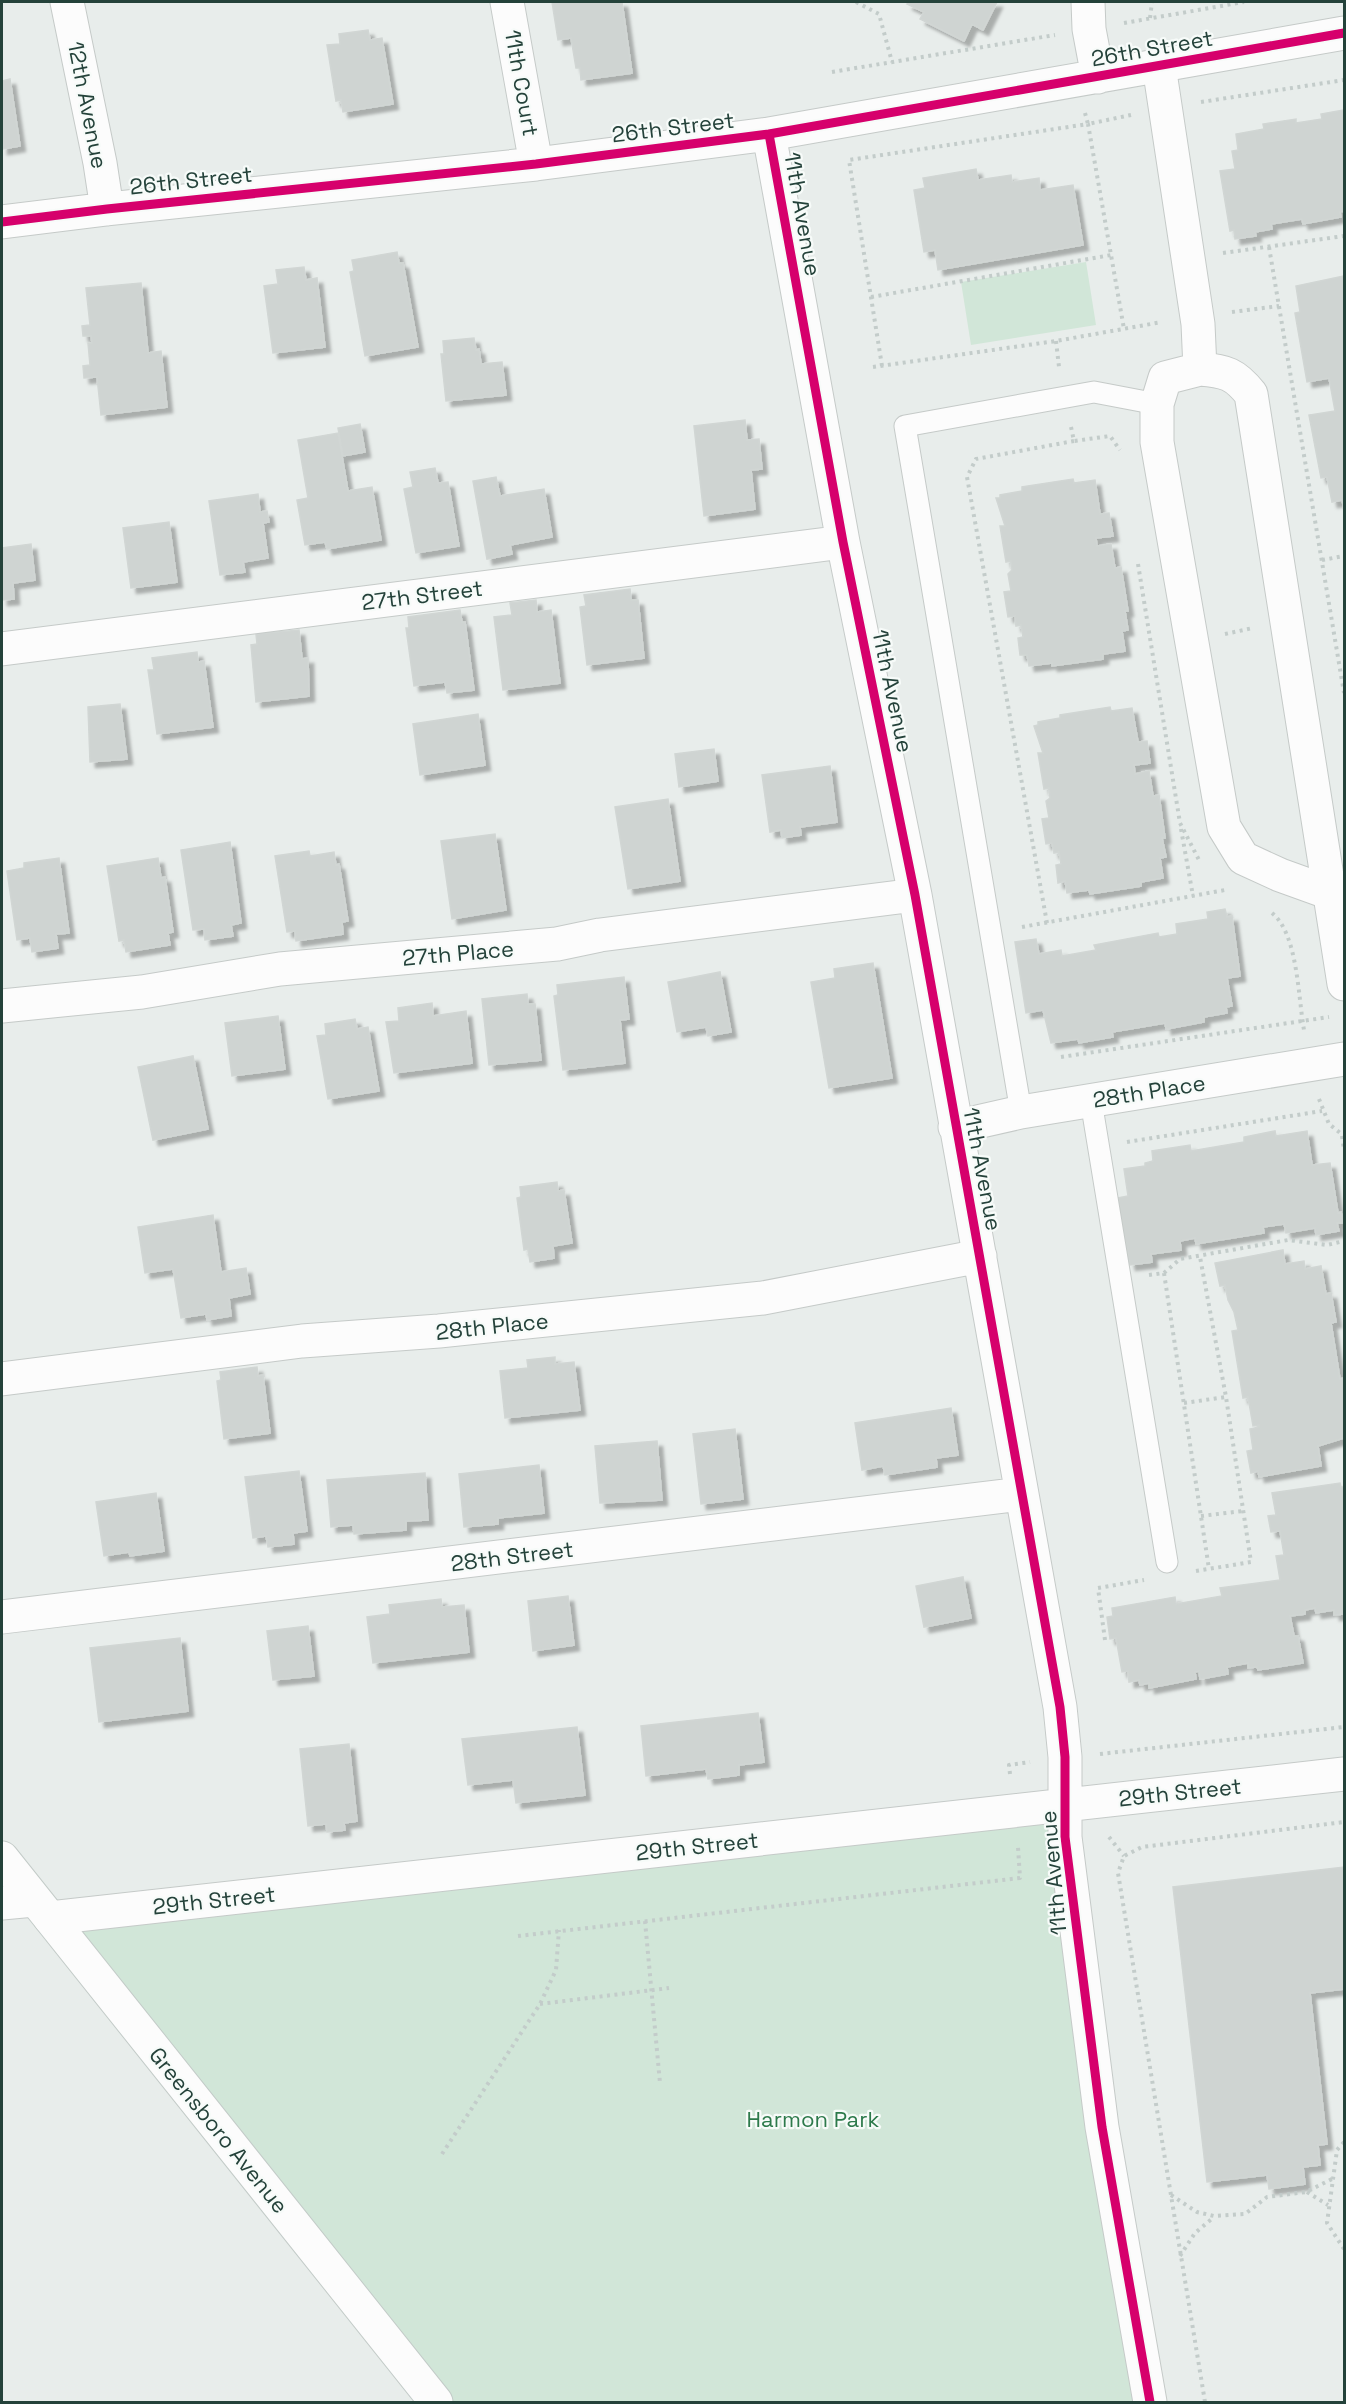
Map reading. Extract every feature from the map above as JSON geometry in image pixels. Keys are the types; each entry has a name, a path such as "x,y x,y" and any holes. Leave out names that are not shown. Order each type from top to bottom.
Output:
{"street":[{"name":"12th Avenue","path":"66,2 100,163 106,209"},
{"name":"11th Court","path":"507,2 536,164"},
{"path":"1088,15 1098,77"},
{"name":"26th Street","path":"2,222 536,164 769,134 1344,33"},
{"path":"1159,66 1196,315 1200,369"},
{"name":"11th Avenue","path":"769,134 843,542 915,895 955,1127 997,1340 1060,1707 1066,1805 1065,1837 1102,2127 1150,2403"},
{"path":"1330,893 1280,875 1243,858 1224,827 1157,442 1157,404 1164,378 1200,369 1220,371 1238,378 1251,394 1330,893 1344,984"},
{"name":"27th Street","path":"2,649 843,542"},
{"name":"27th Place","path":"2,1006 142,993 280,969 556,944 600,935 915,895"},
{"name":"28th Place","path":"955,1127 1021,1112 1344,1059"},
{"name":"28th Place","path":"2,1379 302,1341 440,1331 762,1298 980,1256"},
{"name":"28th Street","path":"2,1617 1022,1494"},
{"name":"29th Street","path":"2,1903 42,1909 1066,1805 1344,1774"},
{"name":"Greensboro Avenue","path":"2,1858 436,2403"}],"lane":[{"path":"1021,1112 905,426 1094,392 1157,404"},
{"path":"1092,1101 1167,1562"}],"path":[{"path":"856,2 879,14 892,62"},
{"path":"1150,18 1152,2"},
{"path":"832,72 892,62 1088,15 1150,18 1245,2"},
{"path":"1197,102 1199,114"},
{"path":"882,366 849,160 1088,124 1124,329"},
{"path":"1219,254 1344,236"},
{"path":"1269,247 1344,693"},
{"path":"871,297 1111,255"},
{"path":"873,367 1124,329 1196,315 1279,306"},
{"path":"1047,923 967,477 976,459 1074,441"},
{"path":"1322,560 1344,556"},
{"path":"1224,634 1258,627"},
{"path":"1179,822 1192,896"},
{"path":"1022,927 1231,889"},
{"path":"1061,1057 1334,1016"},
{"path":"1311,1065 1322,1111 1329,1124 1343,1136 1344,1150"},
{"path":"1123,1143 1322,1111"},
{"path":"1142,1276 1164,1273 1180,1259 1288,1240 1327,1245 1344,1241"},
{"path":"1186,1573 1251,1562 1226,1397 1200,1257"},
{"path":"1164,1273 1209,1569"},
{"path":"1184,1402 1226,1397"},
{"path":"1201,1516 1243,1510"},
{"path":"1105,1640 1098,1588 1153,1578"},
{"path":"1205,2403 1118,1873 1124,1856 1142,1847 1344,1822"},
{"path":"645,1921 660,2083"},
{"path":"442,2154 540,2004 556,1970 559,1930"},
{"path":"540,2004 669,1988"},
{"path":"1344,2142 1337,2150 1327,2223 1344,2249"},
{"path":"1170,2194 1197,2212 1214,2216 1245,2214 1267,2197 1306,2192 1332,2180"},
{"path":"1306,2192 1328,2205"},
{"path":"1180,2256 1195,2233 1214,2216"}],"green space":[{"path":"1086,262 1096,325 971,345 961,282"},
{"name":"Harmon Park","path":"1066,1805 1150,2402 436,2402 50,1918"}],"building":[{"path":"552,2 622,2 632,73 581,80 580,68 576,68 571,38 558,40"},
{"path":"909,2 997,2 983,30 972,24 964,41 920,19 924,12 907,4"},
{"path":"368,30 370,40 382,38 393,104 343,112 341,100 336,101 327,45 340,44 339,34"},
{"path":"10,79 20,146 2,149 2,81"},
{"path":"1344,110 1344,211 1340,212 1341,217 1303,224 1302,219 1271,224 1272,229 1255,232 1256,236 1235,239 1234,230 1230,231 1220,171 1235,169 1232,151 1238,150 1236,134 1264,129 1263,124 1296,119 1296,123 1322,119 1321,114"},
{"path":"976,169 978,180 1011,175 1012,182 1039,178 1040,190 1073,185 1083,245 938,270 935,250 924,252 914,190 925,188 923,178"},
{"path":"397,252 399,263 403,263 418,347 365,356 350,272 354,271 352,260"},
{"path":"304,267 306,280 317,278 325,347 273,353 264,286 278,284 276,270"},
{"path":"1344,276 1344,509 1342,500 1332,502 1327,477 1321,478 1309,415 1335,411 1329,378 1307,382 1295,313 1300,312 1296,286"},
{"path":"141,283 148,353 161,351 167,407 101,415 97,377 84,378 83,366 90,365 88,343 92,343 91,336 83,336 82,326 90,325 86,288"},
{"path":"474,338 476,350 479,349 481,364 502,362 506,395 446,401 441,354 444,354 443,341"},
{"path":"745,420 747,440 759,439 762,469 751,470 755,509 704,516 694,426"},
{"path":"360,424 365,452 343,456 338,428"},
{"path":"338,433 348,491 372,487 381,540 327,549 325,542 305,545 297,500 308,498 298,440"},
{"path":"435,468 438,483 448,482 459,546 416,553 404,489 413,487 410,472"},
{"path":"496,477 500,496 544,489 552,537 510,545 512,554 487,559 473,481"},
{"path":"1073,479 1074,483 1095,480 1100,514 1109,513 1113,536 1096,538 1097,546 1111,544 1115,568 1121,567 1128,611 1125,611 1128,630 1122,631 1125,651 1103,654 1103,659 1052,666 1052,663 1029,666 1027,655 1020,655 1018,638 1023,637 1021,625 1016,626 1015,616 1008,617 1004,592 1011,591 1008,574 1012,570 1011,561 1006,562 1000,526 1005,526 996,498 1000,498 1000,495 1022,491 1022,487"},
{"path":"258,494 260,512 267,511 269,522 263,523 268,558 243,562 245,572 220,575 209,501"},
{"path":"169,522 177,582 131,588 123,528"},
{"path":"31,544 35,580 13,583 14,599 2,600 2,548"},
{"path":"630,589 631,600 638,600 644,658 587,665 580,607 586,606 584,595"},
{"path":"536,600 537,612 551,610 560,683 503,690 494,617 512,615 510,603"},
{"path":"460,610 462,622 465,622 474,690 447,693 445,682 414,686 406,628 409,628 408,617"},
{"path":"299,630 302,659 308,658 309,696 256,702 251,645 257,644 256,634"},
{"path":"197,652 198,662 204,661 213,727 157,734 148,670 154,670 152,658"},
{"path":"120,704 127,759 90,762 88,707"},
{"path":"1110,707 1111,711 1132,708 1138,742 1147,741 1150,763 1134,765 1135,774 1149,771 1153,796 1159,795 1165,838 1162,838 1166,857 1160,858 1163,878 1141,882 1141,886 1090,894 1089,890 1067,893 1065,881 1058,883 1056,865 1061,864 1059,852 1054,853 1052,843 1046,844 1042,819 1049,818 1046,801 1050,798 1049,788 1044,789 1038,753 1043,753 1034,726 1038,725 1038,722 1060,718 1060,715"},
{"path":"478,714 485,765 420,775 413,724"},
{"path":"714,749 718,781 679,787 675,754"},
{"path":"830,766 837,822 800,827 801,835 782,838 781,830 770,832 762,775"},
{"path":"668,799 680,881 628,889 615,807"},
{"path":"495,834 506,910 452,919 441,841"},
{"path":"230,842 241,923 231,925 233,936 205,940 204,929 193,930 181,850"},
{"path":"309,851 310,856 334,852 336,865 339,864 348,921 342,922 343,934 296,941 295,931 287,932 275,856"},
{"path":"59,858 69,933 56,934 58,948 32,952 30,938 17,940 7,871 24,868 24,863"},
{"path":"158,858 161,878 165,877 173,932 168,933 170,945 126,952 124,940 119,941 107,866"},
{"path":"1225,909 1227,917 1232,916 1240,976 1227,978 1232,1006 1226,1007 1227,1013 1204,1017 1204,1022 1166,1029 1165,1023 1112,1032 1113,1037 1079,1043 1078,1039 1051,1043 1043,1010 1026,1013 1015,942 1036,939 1039,954 1061,950 1062,956 1096,950 1094,945 1158,933 1159,937 1177,934 1176,924 1208,919 1207,912"},
{"path":"873,963 892,1078 829,1088 811,982 835,978 834,969"},
{"path":"720,972 731,1032 708,1036 706,1027 677,1032 668,982"},
{"path":"624,977 629,1019 620,1020 625,1063 563,1070 554,996 558,995 557,985"},
{"path":"527,994 528,1004 535,1004 541,1060 489,1065 482,999"},
{"path":"432,1003 433,1016 466,1011 472,1063 394,1073 386,1022 399,1021 398,1008"},
{"path":"278,1016 285,1069 232,1076 225,1023"},
{"path":"355,1019 357,1029 368,1027 379,1091 328,1099 317,1036 326,1035 325,1024"},
{"path":"193,1056 208,1129 153,1140 138,1067"},
{"path":"1275,1131 1276,1136 1307,1131 1312,1165 1330,1163 1338,1213 1341,1212 1343,1223 1337,1223 1339,1231 1316,1235 1315,1228 1286,1233 1284,1224 1263,1227 1264,1233 1196,1244 1195,1238 1180,1241 1181,1250 1151,1254 1152,1262 1130,1265 1117,1198 1128,1196 1124,1169 1145,1166 1145,1163 1153,1161 1152,1151 1190,1145 1191,1151 1244,1142 1244,1137"},
{"path":"557,1182 558,1191 564,1190 572,1243 553,1246 554,1258 530,1262 528,1249 524,1250 517,1198 521,1197 520,1187"},
{"path":"213,1215 221,1272 246,1268 250,1294 229,1298 231,1316 207,1320 206,1314 181,1318 173,1269 145,1273 138,1227"},
{"path":"1283,1250 1285,1264 1304,1261 1305,1269 1321,1266 1326,1294 1331,1293 1336,1322 1331,1323 1340,1379 1344,1378 1344,1438 1318,1446 1321,1466 1259,1477 1258,1471 1251,1473 1247,1451 1253,1450 1250,1429 1259,1427 1259,1425 1253,1426 1248,1397 1243,1398 1232,1331 1238,1330 1225,1285 1220,1286 1215,1263"},
{"path":"555,1357 555,1364 574,1362 580,1410 505,1418 500,1371 528,1368 527,1360"},
{"path":"257,1367 258,1376 263,1375 270,1433 224,1439 217,1381 221,1380 220,1372"},
{"path":"951,1408 958,1455 936,1458 937,1467 885,1475 883,1466 862,1470 855,1423"},
{"path":"735,1429 743,1499 701,1504 693,1434"},
{"path":"657,1441 662,1500 600,1503 595,1446"},
{"path":"539,1465 544,1513 498,1518 498,1524 464,1527 459,1474"},
{"path":"299,1471 307,1531 293,1533 294,1544 268,1547 266,1536 253,1538 245,1477"},
{"path":"425,1473 428,1520 406,1521 406,1530 354,1534 353,1525 331,1527 327,1480"},
{"path":"1340,1483 1341,1487 1344,1487 1344,1614 1334,1615 1334,1610 1316,1613 1315,1608 1305,1610 1305,1614 1290,1616 1294,1636 1298,1636 1303,1663 1258,1670 1257,1667 1248,1668 1248,1663 1227,1667 1228,1674 1200,1679 1199,1671 1195,1672 1196,1679 1149,1688 1149,1683 1140,1685 1139,1680 1129,1682 1128,1671 1122,1672 1116,1638 1110,1639 1107,1617 1113,1616 1112,1608 1175,1597 1176,1604 1222,1596 1220,1588 1280,1580 1276,1556 1284,1555 1280,1531 1271,1532 1268,1516 1276,1515 1272,1493"},
{"path":"156,1493 164,1551 130,1556 129,1552 104,1556 96,1502"},
{"path":"963,1577 971,1618 924,1627 916,1586"},
{"path":"568,1596 574,1645 533,1651 528,1601"},
{"path":"441,1599 442,1607 464,1605 469,1652 373,1663 367,1617 390,1614 389,1605"},
{"path":"308,1626 314,1676 273,1680 267,1631"},
{"path":"180,1638 188,1711 99,1722 90,1648"},
{"path":"758,1713 764,1762 739,1765 739,1775 708,1779 706,1769 646,1776 641,1726"},
{"path":"577,1727 585,1795 516,1803 513,1780 468,1785 462,1739"},
{"path":"349,1744 357,1821 344,1823 345,1830 327,1832 326,1824 308,1826 300,1749"},
{"path":"1344,1867 1344,1989 1310,1993 1327,2144 1318,2145 1320,2165 1303,2167 1305,2184 1269,2189 1267,2175 1207,2182 1173,1887"}],"cycle path":[{"path":"2,222 536,164 769,134 1344,33"},
{"path":"769,134 843,542 915,895 1060,1707 1065,1757 1065,1837 1102,2127 1150,2402"}]}
